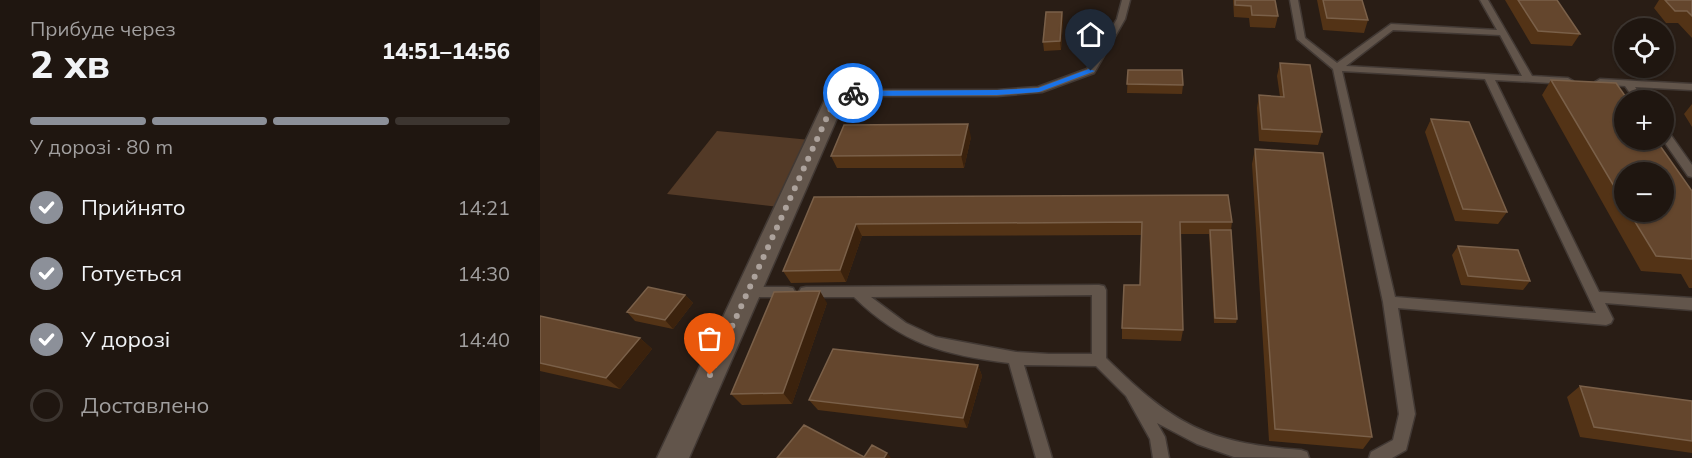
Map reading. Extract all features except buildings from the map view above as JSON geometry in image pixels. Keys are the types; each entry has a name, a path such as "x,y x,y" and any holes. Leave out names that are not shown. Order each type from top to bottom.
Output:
{"street":[{"path":"672,458 838,93"}],"lane":[{"path":"838,93 997,93 1039,90 1091,71 1121,19 1126,0"},
{"path":"1294,0 1301,39 1337,68 1583,81"},
{"path":"1484,0 1528,78"},
{"path":"1337,68 1391,27 1503,33"},
{"path":"1337,68 1389,302 1407,414 1400,445 1377,458"},
{"path":"1389,302 1606,319 1488,76"},
{"path":"1595,82 1692,87"},
{"path":"1628,84 1632,90"},
{"path":"1674,147 1692,173"},
{"path":"748,292 1100,290 1099,360 1130,390 1172,424 1230,449 1301,458"},
{"path":"856,291 879,314 921,339 1015,359 1071,362 1099,360"},
{"path":"1596,297 1692,304"},
{"path":"1015,359 1044,458"},
{"path":"1130,390 1157,438 1161,458"}],"shaded area":[{"path":"717,131 810,140 779,207 667,194"}],"way so far":[{"path":"710,375 838,93 853,93"}],"route":[{"path":"853,93 997,93 1039,90 1091,71"}]}
